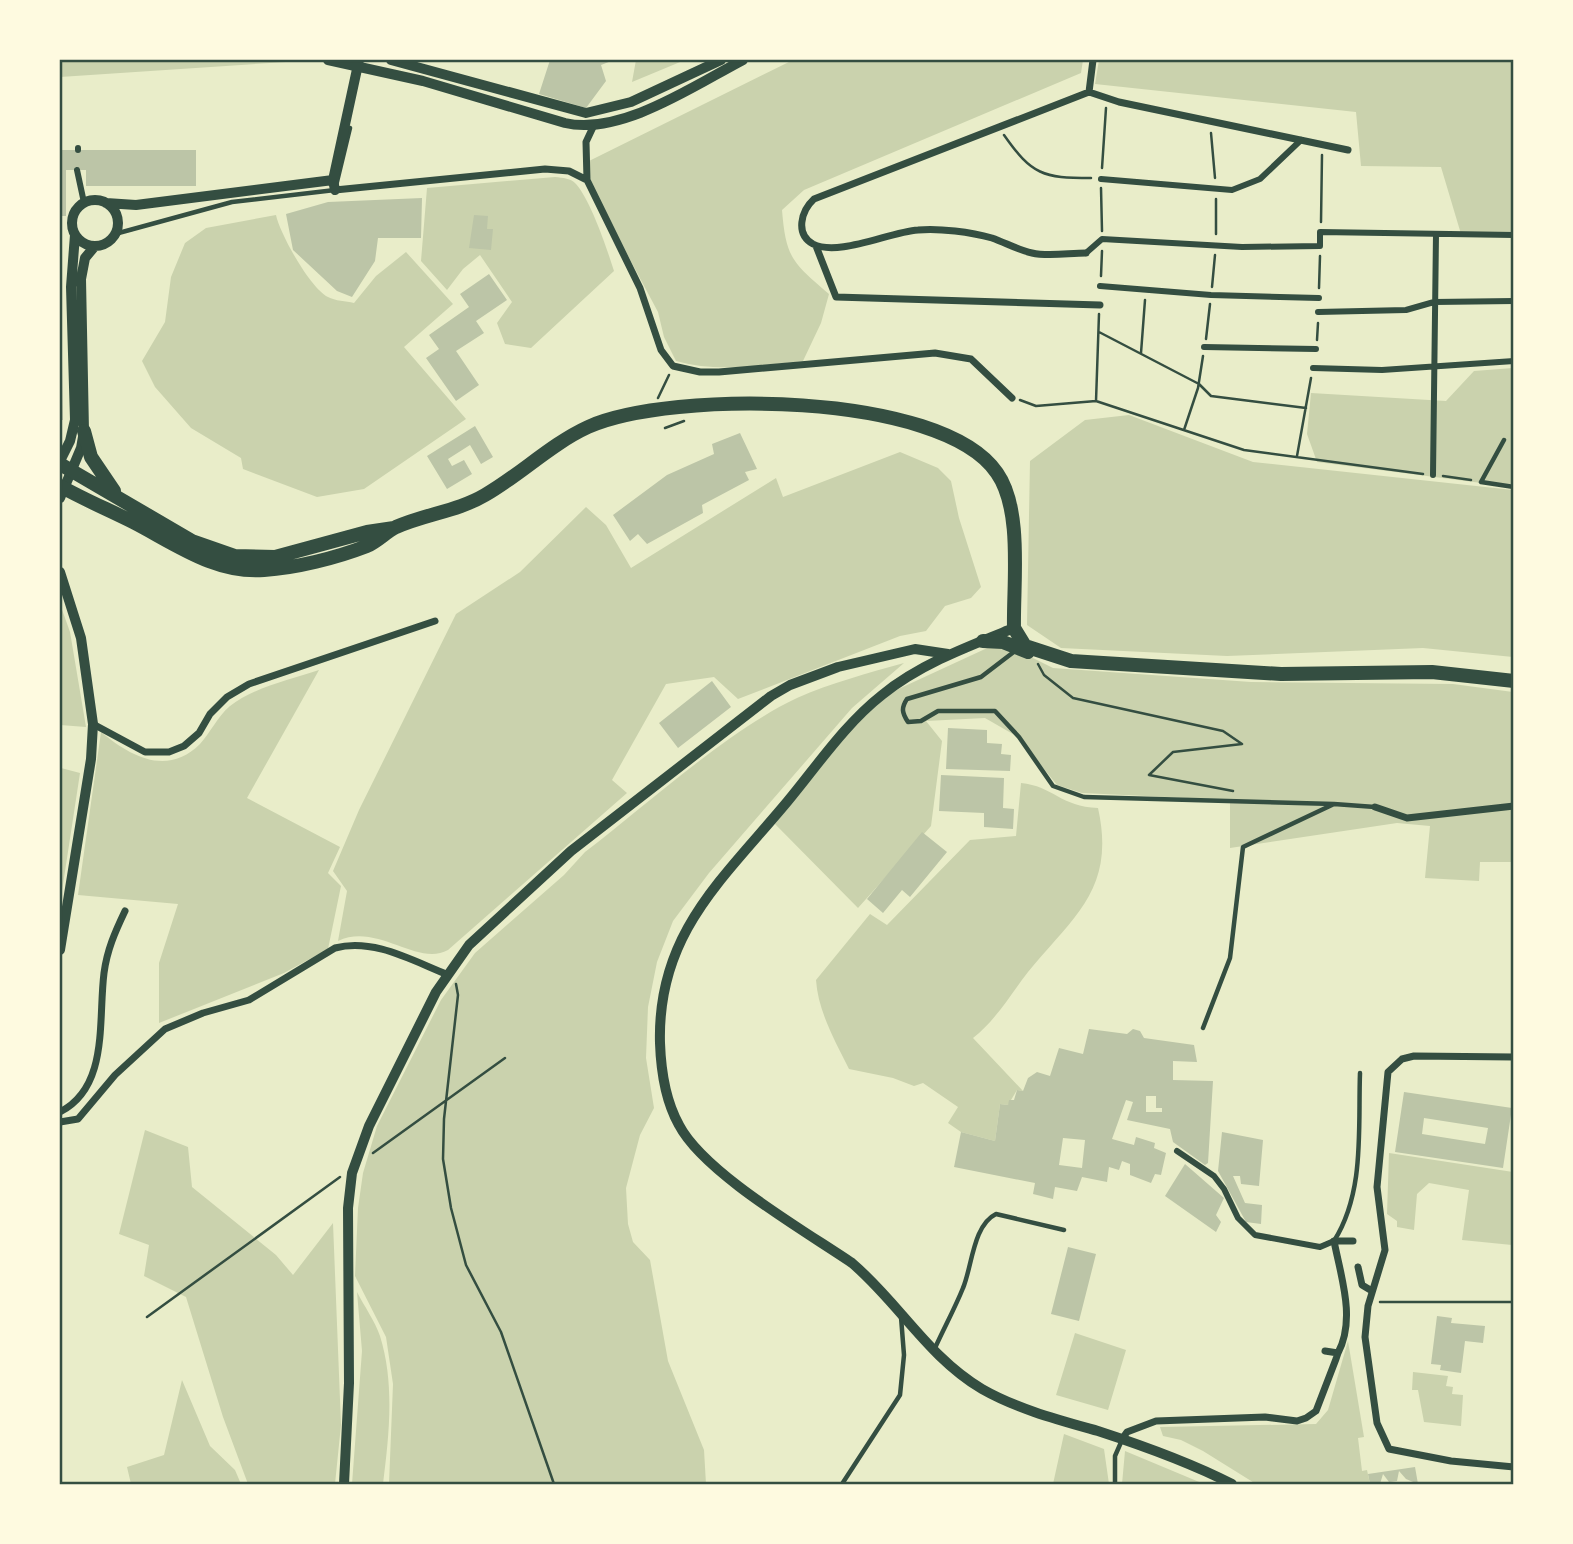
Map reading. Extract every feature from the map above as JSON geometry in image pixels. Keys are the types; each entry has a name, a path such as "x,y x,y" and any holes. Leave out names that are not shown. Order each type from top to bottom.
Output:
{"highway":[{"path":"63,465 192,541 235,556 252,558 287,555 367,532 394,528 482,497 587,428 652,408 775,404 834,409 897,419 943,432 965,443 998,473 1008,497 1013,524 1025,645"},
{"path":"84,431 96,466 120,498"},
{"path":"61,491 192,554 238,569 268,570 333,555 366,546 394,528"},
{"path":"983,641 1025,645 1071,661 1112,665 1281,674 1420,672 1514,681"}],"street":[{"path":"328,60 423,81 565,123 594,125 642,110 743,60"},
{"path":"391,60 569,111 593,113 637,99 721,60"},
{"path":"1089,92 1093,60"},
{"path":"334,185 359,65"},
{"path":"1348,150 1119,102 1089,92 814,200 806,207 802,228 806,239 816,246 831,248 850,246 888,233 920,229 989,237 1034,254 1086,253 1102,239 1216,245 1320,246 1320,232 1514,234"},
{"path":"594,125 586,142 587,180 640,288 661,350 673,366 700,372 719,372 935,353 971,359 1012,398"},
{"path":"1101,178 1216,186 1232,190 1260,178 1301,140"},
{"path":"61,491 63,465 75,420 71,272 75,235 72,219 79,206 92,201 136,205 334,185 545,169 569,171 587,180"},
{"path":"77,170 83,198"},
{"path":"75,235 84,244 95,246 108,242 115,234 117,217 106,203"},
{"path":"1433,475 1436,234"},
{"path":"63,465 84,431 81,279 85,258 95,246"},
{"path":"816,246 836,297 1100,305"},
{"path":"1100,286 1211,295 1319,298"},
{"path":"1318,312 1406,310 1434,302 1514,301"},
{"path":"1205,347 1316,349"},
{"path":"1313,368 1382,370 1514,361"},
{"path":"60,574 81,638 93,724 89,769 60,950"},
{"path":"93,724 137,749 157,754 169,752 184,746 200,733 219,705 249,684 435,621"},
{"path":"983,641 948,654 882,694 853,722 713,891 678,943 664,980 660,1009 660,1065 666,1092 673,1114 691,1143 718,1170 852,1263 871,1280 933,1352 984,1389 1039,1413 1122,1439 1205,1470 1232,1485"},
{"path":"344,1485 349,1383 348,1208 352,1173 386,1089 446,974 469,945 600,826 771,696 790,685 838,667 915,649 948,654"},
{"path":"1375,807 1407,818 1514,806"},
{"path":"60,1112 75,1104 87,1089 95,1070 104,971 110,942 125,911"},
{"path":"60,1122 78,1119 115,1075 165,1029 202,1013 248,1000 335,948 349,945 377,948 446,974"},
{"path":"1514,1057 1414,1056 1402,1059 1388,1072 1377,1187 1385,1250 1365,1324 1377,1423 1389,1449 1451,1461 1514,1467"},
{"path":"1177,1151 1213,1177 1224,1189 1238,1218 1255,1235 1320,1247 1335,1241 1353,1241"},
{"path":"1122,1439 1127,1432 1156,1421 1265,1417 1297,1421 1306,1419 1316,1411 1347,1333 1335,1241"},
{"path":"1358,1267 1356,1272 1362,1284 1372,1292"},
{"path":"1325,1351 1338,1353"}],"lane":[{"path":"115,234 232,202 334,185"},
{"path":"1504,440 1481,482 1514,487"},
{"path":"1025,645 981,677 907,699 902,706 902,715 908,722 921,722 938,711 995,711 1019,737 1053,786 1084,797 1375,807"},
{"path":"1203,1028 1230,958 1242,847 1334,804"},
{"path":"1335,1241 1346,1222 1354,1199 1360,1073"},
{"path":"933,1352 964,1287 983,1226 990,1217 996,1214 1064,1230"},
{"path":"842,1485 900,1395 904,1355 901,1314"},
{"path":"1115,1485 1115,1457 1122,1439"}],"path":[{"path":"1184,431 1199,384 1216,245 1216,186 1210,119"},
{"path":"999,127 1032,169 1055,178 1101,178"},
{"path":"1320,232 1322,144"},
{"path":"1141,354 1145,290"},
{"path":"1099,332 1199,384 1211,396 1306,408"},
{"path":"652,408 673,366"},
{"path":"1012,398 1036,406 1096,401 1244,450 1481,482"},
{"path":"1025,645 1044,675 1073,698 1223,731 1242,744 1174,752 1149,775 1236,791"},
{"path":"446,974 456,984 458,995 444,1119 443,1159 450,1208 466,1265 500,1332 554,1485"},
{"path":"370,1155 505,1058"},
{"path":"147,1317 348,1171"},
{"path":"1369,1302 1514,1302"}],"green space":[{"path":"60,60 276,60 286,62 60,77"},
{"path":"636,60 685,60 632,82"},
{"path":"793,60 1083,60 1081,73 804,190 782,210 786,239 793,258 829,294 821,323 803,361 708,367 676,361 664,337 658,312 586,177 587,162"},
{"path":"1099,60 1513,60 1513,234 1461,234 1441,167 1361,166 1356,112 1095,84"},
{"path":"555,177 572,181 582,192 614,271 531,348 505,344 497,323 512,302 480,255 463,269 447,290 421,261 427,188"},
{"path":"276,215 283,235 297,260 313,283 328,297 354,303 376,276 406,252 453,304 404,347 466,419 364,489 317,497 243,469 241,458 191,428 155,387 142,361 165,322 171,277 185,243 206,228"},
{"path":"1513,368 1513,487 1317,462 1307,434 1311,393 1446,401 1474,371"},
{"path":"1129,415 1253,462 1513,490 1513,657 1423,648 1227,656 1061,648 1027,625 1030,461 1085,420"},
{"path":"900,452 938,468 951,481 959,518 981,587 971,598 945,606 926,631 900,636 738,699 714,677 666,684 612,780 627,793 448,950 436,954 423,953 367,937 338,941 347,891 333,871 359,810 456,614 520,572 586,507 606,525 631,568 776,478 783,497"},
{"path":"60,604 70,632 86,727 60,725"},
{"path":"1011,637 1021,652 1053,668 1251,682 1453,684 1513,692 1513,862 1480,862 1479,881 1425,878 1430,826 1397,823 1230,848 1230,800 1082,793 1057,785 1018,737 985,718 926,721 942,741 931,826 858,908 775,824 854,726 892,692"},
{"path":"904,663 852,708 709,873 673,921 657,962 648,1007 646,1058 654,1108 640,1135 626,1188 628,1224 633,1242 650,1260 668,1361 704,1450 706,1484 389,1484 393,1384 386,1337 355,1276 358,1208 363,1173 377,1126 441,1000 475,953 564,875 585,852 688,769 743,729 797,698 836,683"},
{"path":"319,670 247,798 340,847 328,873 341,886 328,949 284,973 159,1023 159,963 178,904 78,895 101,732 136,755 162,761 175,759 200,744 225,710 240,699 261,689"},
{"path":"60,736 61,768 80,773 60,904"},
{"path":"1021,783 1041,788 1075,804 1098,808 1102,836 1101,860 1096,881 1075,917 996,1015 973,1038 1023,1091 1017,1090 1008,1105 1000,1104 995,1141 961,1132 948,1123 958,1107 923,1083 914,1086 893,1078 849,1069 824,1014 816,980 870,914 887,925 970,840 1016,836"},
{"path":"145,1130 188,1147 192,1187 276,1255 293,1275 333,1223 341,1425 335,1484 248,1484 223,1417 186,1297 144,1276 149,1245 119,1234"},
{"path":"1389,1153 1513,1172 1512,1245 1462,1240 1469,1190 1429,1183 1417,1194 1414,1230 1397,1227 1397,1221 1387,1214"},
{"path":"357,1292 378,1330 388,1373 389,1429 383,1484 352,1484 362,1351"},
{"path":"1075,1333 1126,1350 1108,1410 1056,1395"},
{"path":"1348,1341 1364,1437 1358,1438 1362,1471 1367,1470 1370,1484 1256,1484 1203,1451 1181,1440 1163,1436 1160,1427 1316,1424 1328,1410"},
{"path":"1413,1372 1448,1376 1446,1386 1453,1387 1452,1394 1463,1395 1461,1426 1424,1422 1418,1390 1412,1390"},
{"path":"182,1380 210,1446 235,1470 241,1484 131,1484 127,1467 164,1455"},
{"path":"1064,1434 1104,1449 1109,1484 1053,1484"},
{"path":"1125,1451 1204,1484 1122,1484"}],"building":[{"path":"550,60 614,60 601,65 606,81 586,108 539,94"},
{"path":"60,150 196,150 196,186 86,186 86,170 66,170 66,216 60,216"},
{"path":"422,198 421,238 378,238 375,261 352,297 337,291 293,250 286,214 328,202"},
{"path":"474,215 488,216 487,229 493,229 491,250 469,248"},
{"path":"489,274 507,300 476,321 484,333 456,351 479,385 456,401 426,358 439,349 429,335 469,307 460,294"},
{"path":"62,358 63,420 60,420"},
{"path":"475,426 493,457 481,464 470,445 448,459 452,466 464,460 472,474 447,489 427,456"},
{"path":"740,433 757,469 745,472 749,480 702,505 703,513 647,544 638,534 630,541 613,515 667,475 714,454 712,444"},
{"path":"712,681 731,707 678,748 659,723"},
{"path":"948,728 987,730 987,743 1002,744 1001,754 1011,755 1010,771 946,769"},
{"path":"941,775 1004,778 1003,808 1014,809 1013,829 984,827 984,813 939,811"},
{"path":"922,832 947,852 910,897 902,890 883,913 867,899"},
{"path":"1089,1029 1127,1034 1133,1029 1140,1031 1144,1038 1194,1045 1197,1062 1173,1061 1173,1080 1213,1081 1208,1163 1205,1165 1173,1142 1170,1129 1127,1120 1133,1102 1126,1100 1112,1139 1134,1145 1136,1137 1155,1143 1154,1148 1166,1153 1161,1175 1155,1174 1151,1183 1130,1175 1130,1164 1122,1161 1119,1170 1109,1167 1107,1182 1082,1177 1077,1191 1055,1187 1053,1199 1033,1194 1035,1183 954,1167 961,1132 995,1141 1000,1104 1008,1105 1009,1100 1014,1100 1017,1090 1023,1091 1028,1078 1037,1072 1050,1076 1059,1048 1083,1054","holes":["1146,1096 1156,1096 1156,1108 1162,1108 1162,1112 1146,1112","1063,1138 1085,1140 1082,1168 1059,1165"]},
{"path":"1404,1092 1512,1108 1503,1168 1395,1152","holes":["1424,1118 1488,1128 1485,1144 1422,1134"]},
{"path":"1222,1132 1263,1140 1259,1186 1241,1184 1240,1176 1233,1176 1245,1203 1262,1205 1261,1224 1246,1222 1218,1171"},
{"path":"1185,1164 1224,1198 1216,1215 1221,1222 1216,1232 1165,1196"},
{"path":"1068,1247 1096,1254 1079,1321 1051,1314"},
{"path":"1437,1316 1452,1318 1451,1323 1485,1326 1483,1343 1465,1341 1461,1373 1440,1370 1441,1365 1431,1364"},
{"path":"1415,1467 1418,1484 1406,1479 1399,1471 1397,1481 1389,1482 1383,1474 1380,1484 1370,1484 1368,1474"}]}
